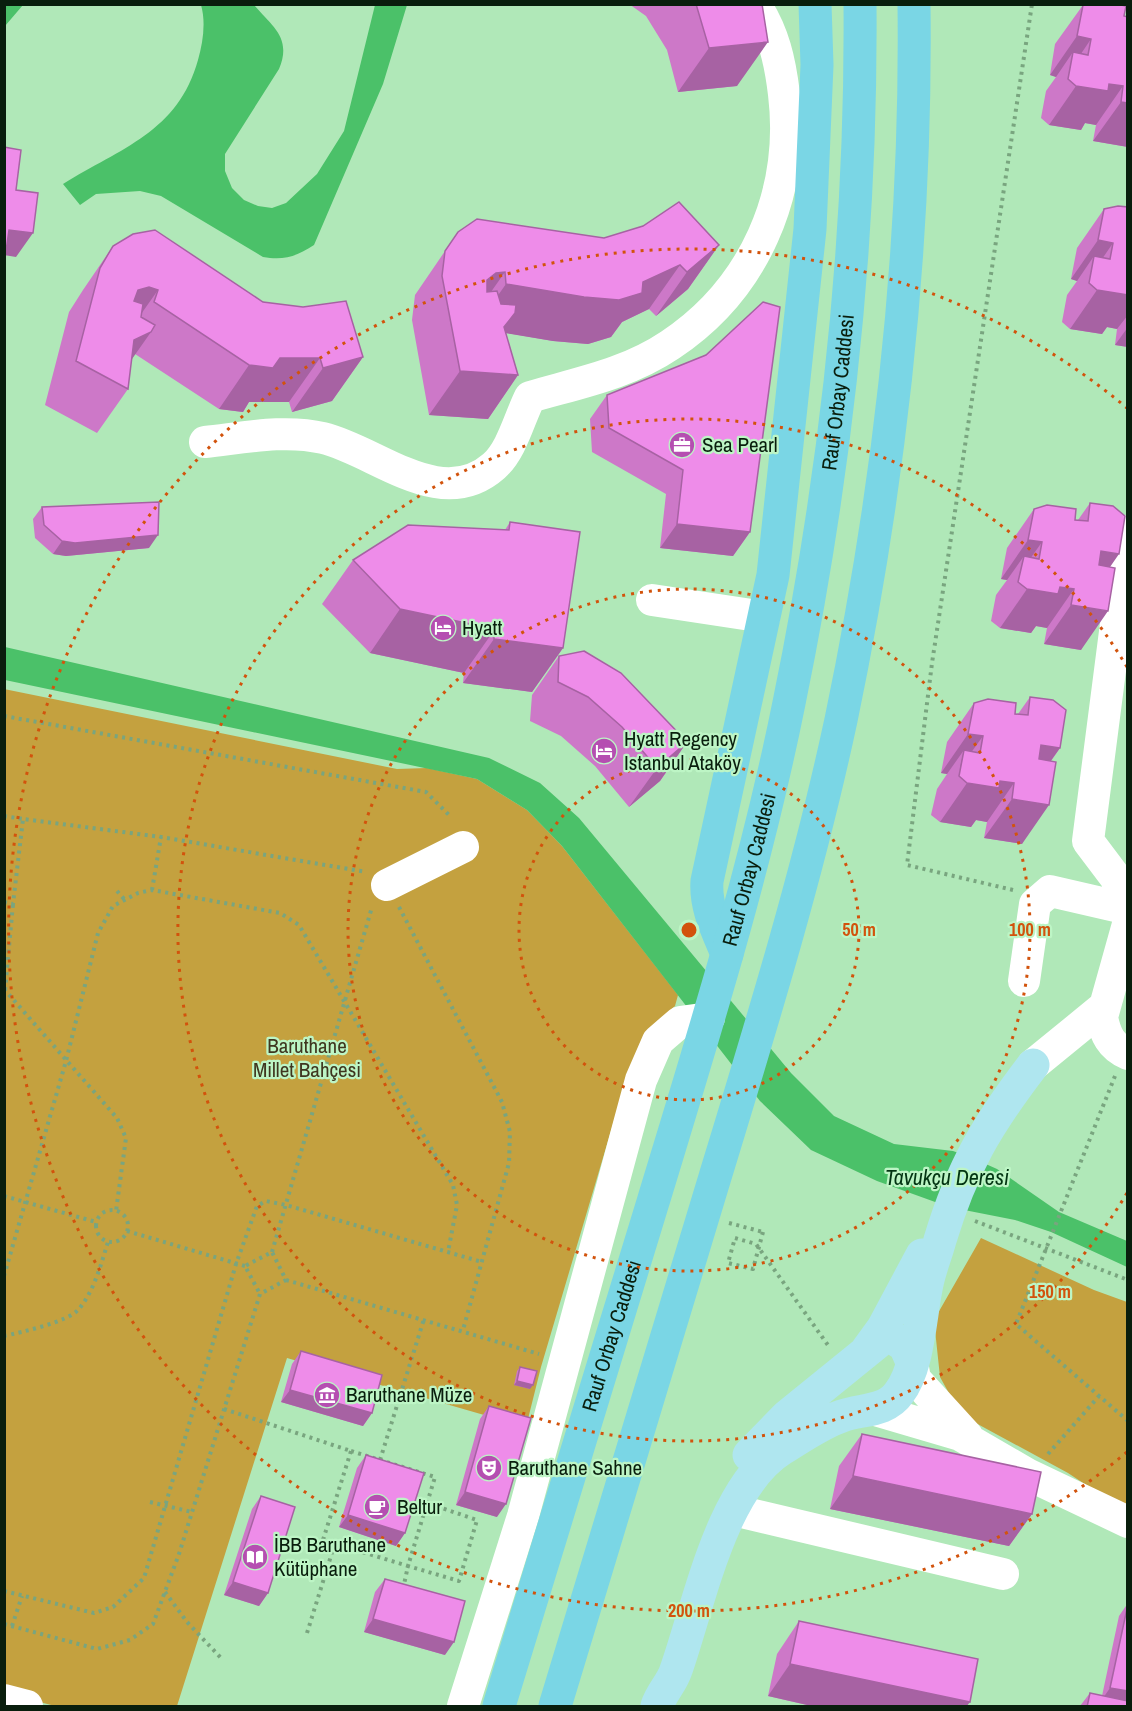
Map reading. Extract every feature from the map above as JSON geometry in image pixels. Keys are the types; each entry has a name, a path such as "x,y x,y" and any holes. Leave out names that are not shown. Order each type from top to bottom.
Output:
{"highway":[{"path":"727,954 711,915 706,894 707,881 773,575 810,229 817,65 815,4"},
{"path":"813,148 834,76 839,4"},
{"name":"Rauf Orbay Caddesi","path":"499,1707 709,1018 789,705 824,507 852,257 860,4"},
{"path":"555,1707 777,974 840,724 880,488 893,390 910,200 914,4"}],"main road":[{"path":"665,1705 718,1543 733,1510 760,1467 780,1451 842,1416 875,1410 898,1395 912,1362 927,1284 949,1207 970,1157 1003,1105 1033,1065"},
{"path":"856,1358 884,1328 937,1224 949,1207"},
{"path":"665,1705 658,1673 686,1580 726,1482 788,1416 882,1339 892,1337 905,1346 912,1362"},
{"path":"856,1358 859,1366 861,1392 875,1410"}],"street":[{"path":"205,442 282,435 311,436 363,452 423,481 449,484 462,482 494,466 510,444 530,397 623,370 646,359 690,331 732,288 750,263 764,238 782,183 787,134 779,54 755,4"},
{"path":"1128,531 1088,841 1128,894"},
{"path":"652,600 764,617"},
{"path":"384,880 463,847"},
{"path":"1024,981 1035,904 1042,896 1050,891 1128,909"},
{"path":"1121,1050 1104,1030 1102,1017 1114,993 1128,924"},
{"path":"1033,1065 1114,993"},
{"path":"463,1707 523,1516 641,1080 658,1041 680,1022 709,1018"},
{"path":"1033,1065 1121,1050"},
{"path":"912,1362 915,1379 979,1448"},
{"path":"875,1410 960,1435 1029,1475 1128,1522"},
{"path":"733,1510 1003,1574"},
{"path":"4,1700 27,1707"}],"path":[{"path":"1032,4 934,652 907,865 1042,896"},
{"path":"4,717 426,792 451,818"},
{"path":"4,816 161,837 384,880"},
{"path":"23,819 5,989 117,1118 126,1138 116,1211"},
{"path":"152,890 161,837"},
{"path":"286,1280 272,1252 345,1001 384,880"},
{"path":"384,880 502,1102 510,1132 509,1163 463,1330"},
{"path":"4,1276 66,1061 98,933 114,906 138,893 152,890 280,913 299,925 453,1185 457,1205 448,1252"},
{"path":"117,891 125,900"},
{"path":"4,902 13,904"},
{"path":"1121,1050 1016,1324 1128,1421"},
{"path":"4,1196 96,1222"},
{"path":"4,1591 94,1613 113,1608 144,1578 236,1264 257,1206 266,1201 286,1204 482,1262"},
{"path":"949,1207 983,1226 1045,1247 1128,1280"},
{"path":"116,1211 124,1217 127,1231 119,1241 108,1242 97,1232 96,1222 102,1214 116,1211"},
{"path":"127,1231 245,1266 272,1252"},
{"path":"756,1244 763,1232 753,1269 728,1263 735,1238 756,1244 856,1358"},
{"path":"4,1336 45,1326 78,1311 98,1275 108,1242"},
{"path":"245,1266 260,1294"},
{"path":"4,1624 97,1649 130,1640 153,1624 192,1512 260,1294 286,1280 565,1361"},
{"path":"380,1460 424,1319"},
{"path":"1029,1475 1099,1396"},
{"path":"224,1408 435,1477 408,1566 401,1599"},
{"path":"351,1451 323,1540 459,1581 477,1520 427,1503"},
{"path":"150,1502 192,1512"},
{"path":"307,1633 335,1543"},
{"path":"165,1592 187,1623 221,1658"},
{"path":"12,1627 22,1596"}],"green space":[{"name":"Baruthane Millet Bahçesi","path":"4,689 397,769 427,768 477,779 527,810 562,846 678,995 675,1006 645,1034 621,1097 541,1367 526,1427 287,1358 177,1706 55,1706 5,1693"},
{"path":"981,1238 1094,1290 1127,1302 1127,1512 1068,1473 961,1415 940,1377 934,1320"}],"water":[{"path":"4,5 23,5 5,26"},
{"path":"201,5 254,5 274,27 282,41 283,49 279,69 225,154 225,171 232,188 244,200 258,206 272,208 286,203 317,174 344,131 375,5 407,5 383,84 314,245 296,255 284,258 263,257 161,196 140,191 96,194 80,205 63,184 145,136 177,105 189,85 200,53 204,25"},
{"name":"Tavukçu Deresi","path":"5,647 489,758 540,783 579,818 791,1073 834,1116 894,1144 953,1151 997,1169 1059,1212 1127,1241 1127,1267 1051,1232 1015,1220 949,1207 877,1181 811,1150 760,1101 562,846 527,810 477,779 5,680"}],"building":[{"path":"696,4 762,4 768,42 709,48"},
{"path":"1083,5 1126,6 1124,16 1128,17 1128,103 1121,102 1123,86 1109,84 1108,91 1076,86 1068,79 1073,52 1088,55 1091,39 1077,36"},
{"path":"4,147 21,150 16,190 38,193 33,233 9,230 4,265"},
{"path":"679,202 719,245 687,272 680,265 643,282 642,293 619,300 584,297 506,284 505,272 496,273 487,280 487,292 497,291 501,304 516,305 515,313 504,327 518,375 460,371 442,276 445,251 458,232 477,219 604,238 643,226"},
{"path":"1118,206 1128,207 1128,295 1097,290 1089,283 1094,256 1110,259 1113,243 1098,240 1104,209"},
{"path":"155,230 263,302 303,307 346,301 363,357 323,368 320,358 280,358 273,368 249,365 154,302 158,290 149,287 138,290 134,301 143,304 141,317 155,325 151,332 134,340 128,389 76,361 100,268 113,246 133,234"},
{"path":"763,302 780,307 750,532 677,524 683,470 609,428 607,395 706,355"},
{"path":"159,502 158,535 75,543 62,541 44,525 42,507"},
{"path":"1090,503 1113,506 1125,516 1119,554 1101,551 1099,565 1115,568 1108,611 1071,605 1074,589 1060,587 1058,594 1027,589 1018,582 1024,556 1039,559 1042,542 1028,540 1034,509 1047,505 1076,509 1075,520 1088,521"},
{"path":"510,522 580,532 563,648 494,639 495,629 400,609 353,560 408,525 509,530"},
{"path":"584,651 621,673 687,742 657,768 622,727 588,697 558,682 559,656"},
{"path":"1030,697 1053,700 1066,710 1060,748 1041,745 1039,759 1056,762 1049,805 1012,799 1014,783 1000,781 999,788 967,783 959,776 964,750 980,753 983,736 968,734 974,703 988,699 1016,703 1015,714 1028,715"},
{"path":"301,1351 382,1375 372,1413 290,1390"},
{"path":"520,1367 537,1371 533,1385 517,1381"},
{"name":"Baruthane Sahne","path":"489,1406 531,1418 506,1504 465,1492"},
{"path":"862,1434 1041,1472 1032,1514 853,1476"},
{"name":"Beltur","path":"366,1455 424,1473 405,1533 348,1515"},
{"name":"İBB Baruthane Kütüphane","path":"261,1496 295,1507 268,1593 233,1582"},
{"path":"385,1579 465,1601 454,1642 373,1619"},
{"path":"1128,1604 1128,1691 1110,1688"},
{"path":"799,1621 978,1659 970,1702 790,1664"},
{"path":"1090,1693 1128,1701 1127,1707 1087,1707"}],"place":[{"name":"Sea Pearl","path":"682,445"},
{"name":"Hyatt","path":"443,628"},
{"name":"Hyatt Regency Istanbul Ataköy","path":"604,751"},
{"name":"Baruthane Müze","path":"327,1395"},
{"name":"Baruthane Sahne","path":"489,1468"},
{"name":"Beltur","path":"377,1507"},
{"name":"İBB Baruthane Kütüphane","path":"255,1557"}]}
